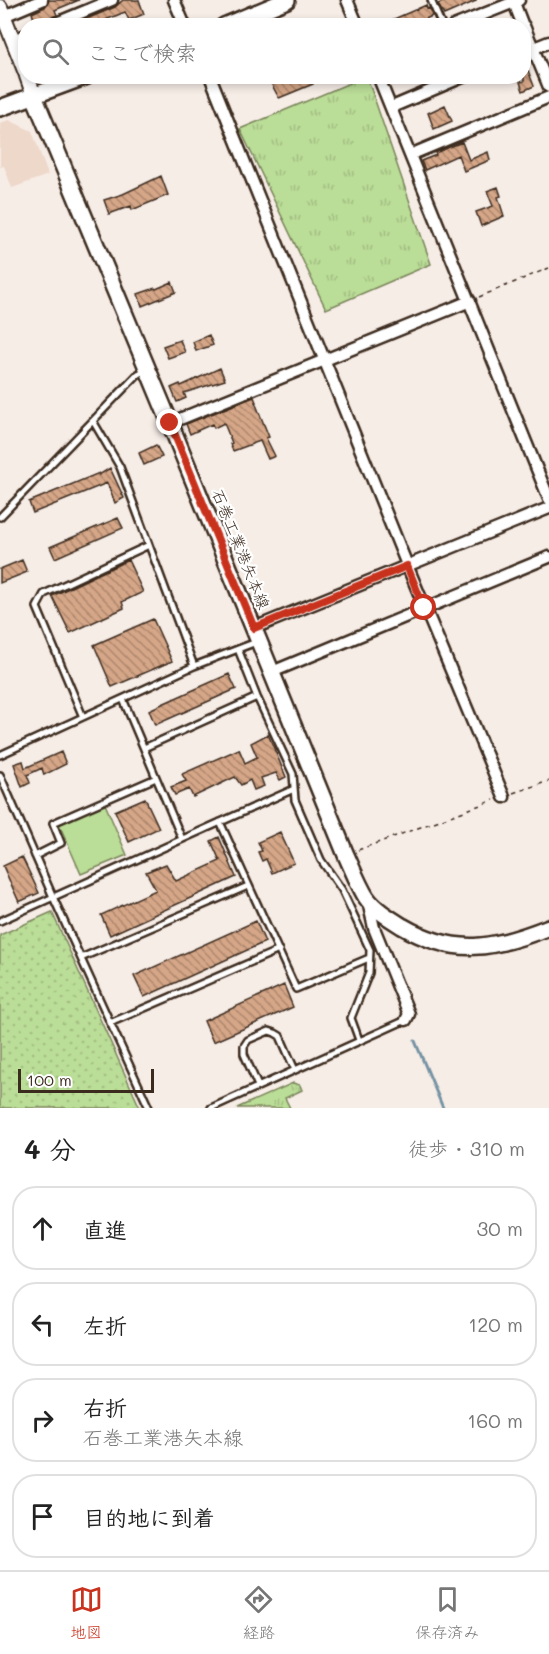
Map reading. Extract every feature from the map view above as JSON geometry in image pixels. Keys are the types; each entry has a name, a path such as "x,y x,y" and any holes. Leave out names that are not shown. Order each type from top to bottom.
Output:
{"main road":[{"path":"243,18 287,0"},
{"path":"0,108 66,84"},
{"name":"石巻工業港矢本線","path":"34,96 346,855 367,898 385,915 410,930 429,939 451,945 474,947 500,944 549,927"}],"street":[{"path":"18,36 2,12 42,0"},
{"path":"68,18 112,0"},
{"path":"174,0 182,18"},
{"path":"347,0 355,18"},
{"path":"474,18 515,1 520,18"},
{"path":"531,49 549,42"},
{"path":"531,55 549,87"},
{"path":"29,84 34,96"},
{"path":"213,84 424,608 504,797"},
{"path":"382,84 549,500"},
{"path":"392,107 446,84"},
{"path":"410,156 549,97"},
{"path":"170,423 470,301"},
{"path":"256,635 407,566 549,508"},
{"path":"272,672 549,557"},
{"path":"367,898 374,928 409,1014 406,1020"}],"lane":[{"path":"432,0 439,18"},
{"path":"0,518 138,374 148,369"},
{"path":"93,421 120,468 194,666"},
{"path":"84,717 37,607 44,594 149,545"},
{"path":"0,755 194,666 238,649 256,635"},
{"path":"238,649 257,697 293,774 295,800 321,860 342,890 370,950 369,973 351,1018 359,1040"},
{"path":"144,748 257,697"},
{"path":"123,699 182,839"},
{"path":"0,775 149,1108"},
{"path":"35,856 61,843 53,823 156,778"},
{"path":"0,921 294,789"},
{"path":"220,822 296,989 369,958"},
{"path":"81,958 248,886"},
{"path":"110,1023 279,950"},
{"path":"211,1108 406,1020"},
{"path":"258,1086 244,1054 244,1046 248,1040 269,1032 280,1036 295,1070"}],"path":[{"path":"470,301 549,268"},
{"path":"346,855 549,781"}],"shaded area":[{"path":"9,120 32,131 48,175 12,188 4,166 0,167 0,123"}],"green space":[{"path":"347,84 369,84 431,264 326,309 240,129"},
{"path":"105,804 127,855 81,874 59,824"},
{"path":"52,912 140,1108 0,1108 0,935"},
{"path":"293,1083 300,1085 302,1090 285,1098 290,1108 237,1108"}],"building":[{"path":"49,0 79,0 55,10 57,15 49,18 34,18 32,13 45,7"},
{"path":"123,0 139,0 144,14 128,18 125,12 110,18 89,18 115,7"},
{"path":"447,0 476,1 444,15 438,4"},
{"path":"426,5 432,16 428,18 396,18"},
{"path":"531,78 534,86 523,91 521,84 531,84"},
{"path":"272,84 313,84 279,98"},
{"path":"445,105 452,121 434,129 428,113"},
{"path":"462,142 469,160 488,152 490,160 464,171 458,155 425,170 421,161"},
{"path":"161,176 168,195 132,210 131,206 109,214 104,200 123,194"},
{"path":"498,187 501,196 498,197 504,216 481,226 476,212 493,206 487,191"},
{"path":"172,282 176,292 142,306 138,294"},
{"path":"209,335 213,345 196,351 193,342"},
{"path":"180,340 185,352 168,358 163,346"},
{"path":"220,368 225,380 184,393 186,398 177,402 171,388 180,384 181,386"},
{"path":"254,397 269,437 266,438 275,456 268,459 260,441 233,451 224,423 214,428 212,424 190,434 186,424"},
{"path":"156,445 162,457 144,465 139,453"},
{"path":"110,468 124,498 115,503 107,483 33,513 29,502 99,473 99,475"},
{"path":"118,518 123,528 55,558 50,547"},
{"path":"22,560 27,572 0,583 0,569"},
{"path":"128,560 143,592 122,602 124,608 70,633 52,596"},
{"path":"153,619 172,661 112,687 94,645"},
{"path":"229,674 236,689 155,725 149,710"},
{"path":"268,734 286,777 280,780 276,773 261,778 264,786 254,790 250,780 241,785 235,777 193,797 189,789 175,795 171,787 186,781 182,774 239,749 245,763 257,757 251,743"},
{"path":"61,752 66,764 44,775 42,768 27,775 30,783 22,787 14,764 23,761 25,768"},
{"path":"145,798 159,828 129,842 115,811"},
{"path":"280,832 294,863 272,873 266,859 262,861 258,852 262,851 258,842"},
{"path":"219,837 236,877 110,935 101,915 156,890 146,872 166,864 176,881 220,861 211,841"},
{"path":"22,857 39,893 19,902 3,866"},
{"path":"256,921 265,942 144,997 134,976"},
{"path":"284,985 293,1007 213,1042 204,1021"}],"waterway":[{"path":"415,1041 443,1108"}],"route":[{"path":"170,423 254,628 407,566 424,608"}]}
